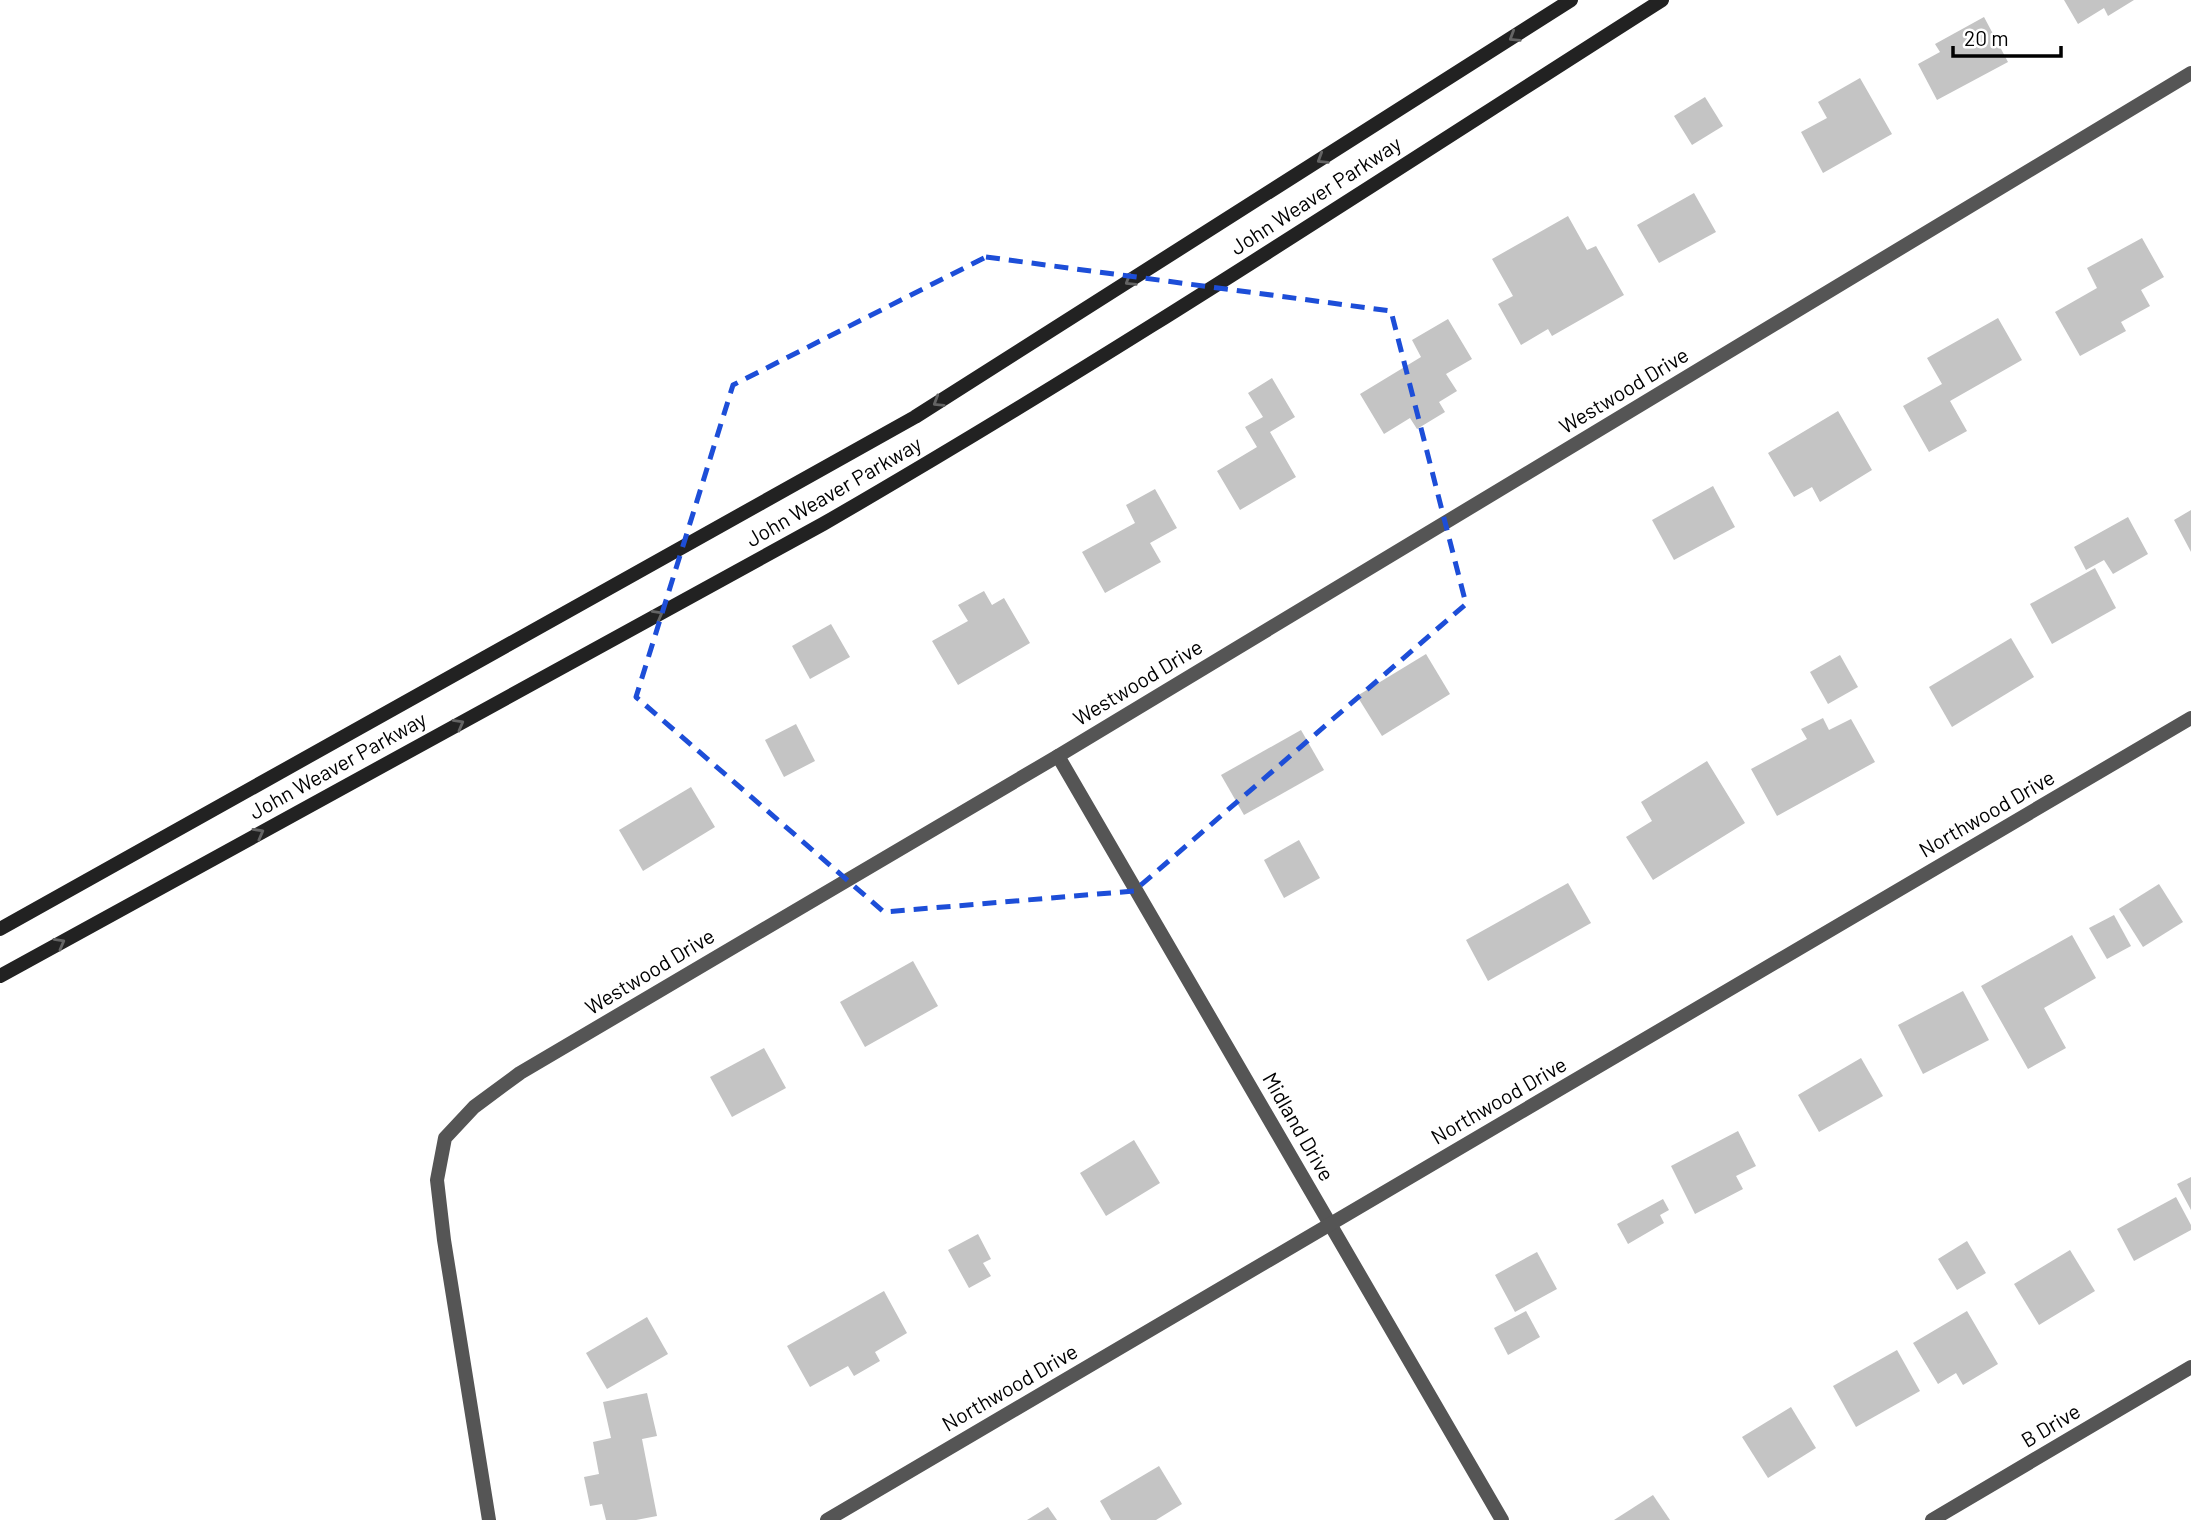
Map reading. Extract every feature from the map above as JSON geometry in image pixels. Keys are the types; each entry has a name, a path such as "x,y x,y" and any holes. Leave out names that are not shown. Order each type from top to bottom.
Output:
{"main road":[{"name":"John Weaver Parkway","path":"0,929 915,417 1571,0"},
{"name":"John Weaver Parkway","path":"0,976 823,524 938,458 1084,369 1662,0"}],"street":[{"name":"Westwood Drive","path":"489,1520 444,1240 437,1180 445,1139 474,1107 520,1073 1058,756 2191,74"},
{"name":"Northwood Drive","path":"827,1520 2191,718"},
{"name":"Midland Drive","path":"1058,756 1502,1520"},
{"name":"B Drive","path":"1932,1520 2191,1367"}],"highlighted area":[{"path":"986,257 1391,311 1466,604 1134,891 884,912 636,697 733,385"}],"building":[{"path":"2064,0 2134,0 2108,16 2104,8 2078,24"},
{"path":"1984,17 2008,62 1937,100 1918,64 1940,52 1935,44"},
{"path":"1860,78 1892,134 1823,173 1801,132 1827,118 1818,102"},
{"path":"1705,97 1723,126 1692,145 1674,116"},
{"path":"1694,193 1716,232 1659,263 1637,225"},
{"path":"1568,216 1587,250 1596,246 1624,295 1552,336 1548,329 1521,345 1498,304 1513,296 1492,259"},
{"path":"2142,238 2164,277 2141,290 2150,306 2121,322 2126,331 2080,356 2055,312 2097,288 2087,268"},
{"path":"1998,318 2022,360 1950,401 1967,431 1929,452 1903,406 1942,384 1927,358"},
{"path":"1448,319 1472,359 1446,374 1457,391 1439,402 1445,412 1417,429 1410,418 1384,434 1360,394 1421,357 1412,340"},
{"path":"1272,378 1295,417 1270,432 1296,477 1240,510 1217,471 1257,447 1245,427 1263,417 1248,393"},
{"path":"1838,411 1872,470 1820,502 1812,487 1794,497 1768,453"},
{"path":"1713,486 1735,527 1674,560 1652,520"},
{"path":"1155,489 1177,528 1150,543 1161,562 1105,593 1082,552 1135,523 1126,505"},
{"path":"2191,510 2191,552 2174,520"},
{"path":"2128,517 2148,554 2113,574 2104,560 2086,570 2074,547"},
{"path":"2095,568 2116,608 2052,644 2030,604"},
{"path":"984,591 992,605 1004,598 1030,643 958,685 932,641 968,621 958,605"},
{"path":"831,624 850,657 810,679 792,646"},
{"path":"2011,638 2034,677 1952,727 1929,687"},
{"path":"1426,654 1450,694 1382,736 1357,696"},
{"path":"1840,655 1858,687 1828,704 1810,672"},
{"path":"1823,718 1829,730 1851,719 1875,762 1777,816 1751,769 1807,739 1801,729"},
{"path":"796,724 815,761 784,777 765,740"},
{"path":"1301,730 1324,770 1244,815 1221,775"},
{"path":"1707,761 1745,823 1653,880 1626,837 1652,821 1641,802"},
{"path":"691,787 715,827 643,871 619,830"},
{"path":"1299,840 1320,878 1284,898 1264,860"},
{"path":"1568,883 1591,923 1488,981 1466,940"},
{"path":"2159,884 2183,922 2143,947 2119,909"},
{"path":"2114,915 2131,946 2107,959 2089,928"},
{"path":"2072,935 2096,978 2044,1008 2066,1048 2028,1069 1981,986"},
{"path":"913,961 938,1006 865,1047 840,1002"},
{"path":"1963,991 1989,1040 1923,1074 1898,1025"},
{"path":"764,1048 786,1088 732,1117 710,1077"},
{"path":"1861,1058 1883,1096 1819,1132 1798,1095"},
{"path":"1738,1131 1756,1166 1736,1176 1743,1189 1695,1214 1671,1166"},
{"path":"1134,1140 1160,1183 1106,1216 1080,1173"},
{"path":"2191,1177 2191,1210 2177,1184"},
{"path":"2176,1197 2191,1230 2134,1261 2117,1229"},
{"path":"1663,1199 1669,1210 1660,1215 1664,1223 1628,1244 1617,1224"},
{"path":"978,1234 991,1259 983,1263 991,1276 969,1288 948,1250"},
{"path":"1967,1241 1986,1273 1957,1290 1938,1259"},
{"path":"2070,1250 2095,1291 2039,1325 2014,1284"},
{"path":"1537,1252 1557,1289 1515,1312 1495,1275"},
{"path":"884,1291 907,1333 875,1352 880,1361 854,1376 848,1366 810,1387 787,1346"},
{"path":"1526,1311 1540,1337 1508,1355 1494,1328"},
{"path":"1967,1311 1998,1364 1963,1385 1956,1373 1938,1384 1913,1343"},
{"path":"647,1317 668,1354 607,1389 586,1353"},
{"path":"1897,1350 1920,1391 1856,1427 1833,1386"},
{"path":"647,1393 657,1436 642,1439 657,1516 636,1520 606,1520 602,1504 590,1506 584,1477 599,1474 593,1442 611,1438 603,1402"},
{"path":"1791,1407 1816,1448 1768,1478 1742,1437"},
{"path":"1159,1466 1182,1504 1156,1520 1111,1520 1100,1501"},
{"path":"1653,1495 1670,1520 1614,1520"},
{"path":"1048,1507 1057,1520 1027,1520"}]}
